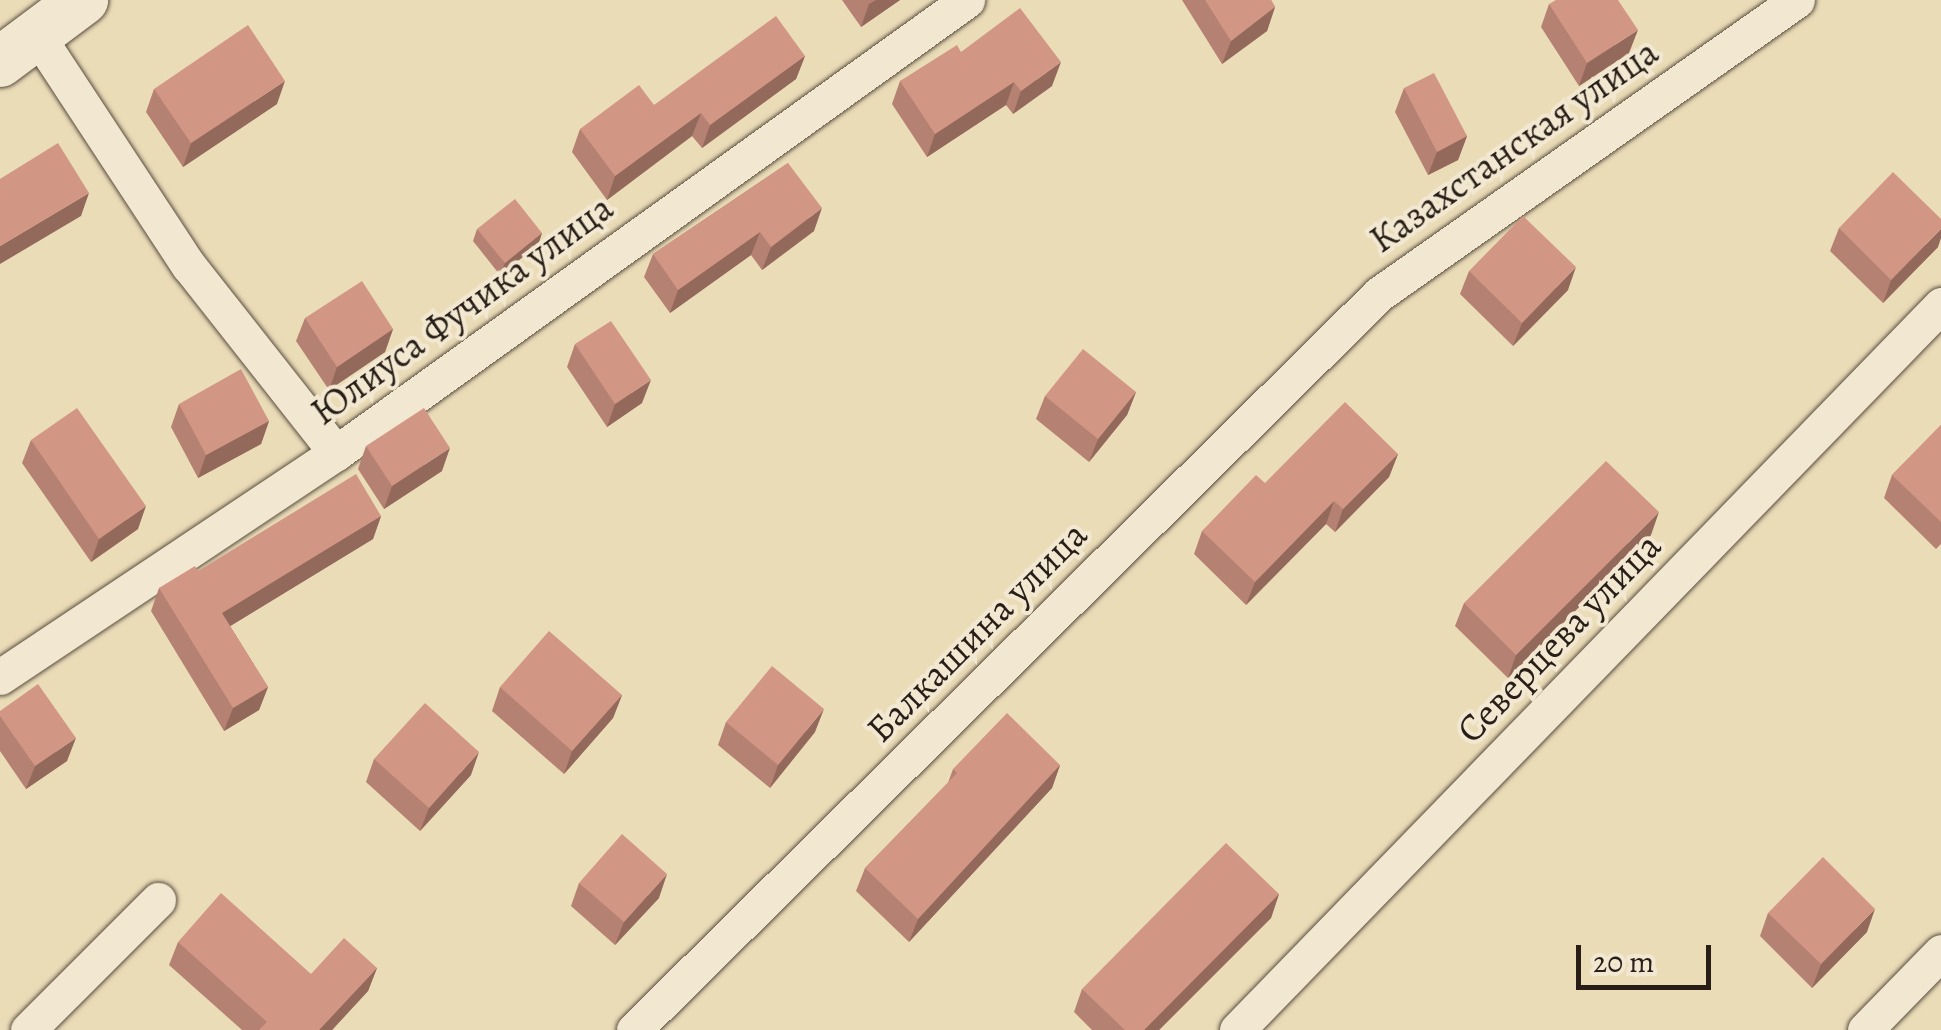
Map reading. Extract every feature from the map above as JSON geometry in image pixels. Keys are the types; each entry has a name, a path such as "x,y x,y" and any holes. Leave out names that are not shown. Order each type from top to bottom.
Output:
{"main road":[{"path":"19,49 83,0"}],"street":[{"name":"Юлиуса Фучика улица","path":"0,678 336,453 966,0"},
{"name":"Казахстанская улица","path":"1379,294 1797,0"},
{"path":"19,49 336,453"},
{"name":"Балкашина улица","path":"634,1030 1379,294"},
{"name":"Северцева улица","path":"1238,1030 1941,306"},
{"path":"28,1030 158,900"},
{"path":"1865,1030 1941,952"}],"building":[{"path":"1205,0 1271,0 1275,7 1231,41"},
{"path":"1556,0 1618,0 1638,30 1587,63 1549,4"},
{"path":"1020,8 1061,62 1021,91 1014,82 935,134 900,81 957,45 961,52"},
{"path":"776,16 805,56 710,125 701,113 615,176 580,129 639,85 654,105"},
{"path":"248,25 285,81 191,143 154,89"},
{"path":"1434,73 1467,136 1437,152 1404,88"},
{"path":"58,143 89,193 0,246 0,179"},
{"path":"788,163 822,208 771,247 760,232 678,290 653,254"},
{"path":"1893,172 1941,219 1941,229 1891,280 1839,228"},
{"path":"515,199 542,233 505,263 477,229"},
{"path":"1523,216 1576,267 1522,323 1469,271"},
{"path":"362,281 393,329 337,367 305,318"},
{"path":"611,321 651,380 615,404 575,344"},
{"path":"1083,349 1136,392 1098,439 1045,396"},
{"path":"241,369 269,421 206,455 179,404"},
{"path":"1345,402 1398,454 1343,509 1334,501 1255,582 1202,531 1256,475 1265,483"},
{"path":"77,408 146,506 99,539 31,440"},
{"path":"424,408 450,448 392,486 366,446"},
{"path":"1941,425 1941,522 1892,475"},
{"path":"1606,461 1659,512 1516,655 1464,603"},
{"path":"356,474 381,516 222,613 268,687 233,708 159,588 195,566 198,571"},
{"path":"549,631 622,695 572,751 500,687"},
{"path":"772,666 824,709 778,765 726,722"},
{"path":"38,684 76,738 35,766 0,711"},
{"path":"425,703 479,752 429,808 374,759"},
{"path":"1007,713 1060,765 918,919 865,868 957,773 953,769"},
{"path":"622,834 667,874 624,922 579,883"},
{"path":"1226,843 1279,894 1144,1030 1125,1030 1082,989"},
{"path":"1823,857 1875,909 1821,964 1768,913"},
{"path":"221,893 311,974 344,938 377,968 319,1030 259,1030 267,1022 178,942"}]}
